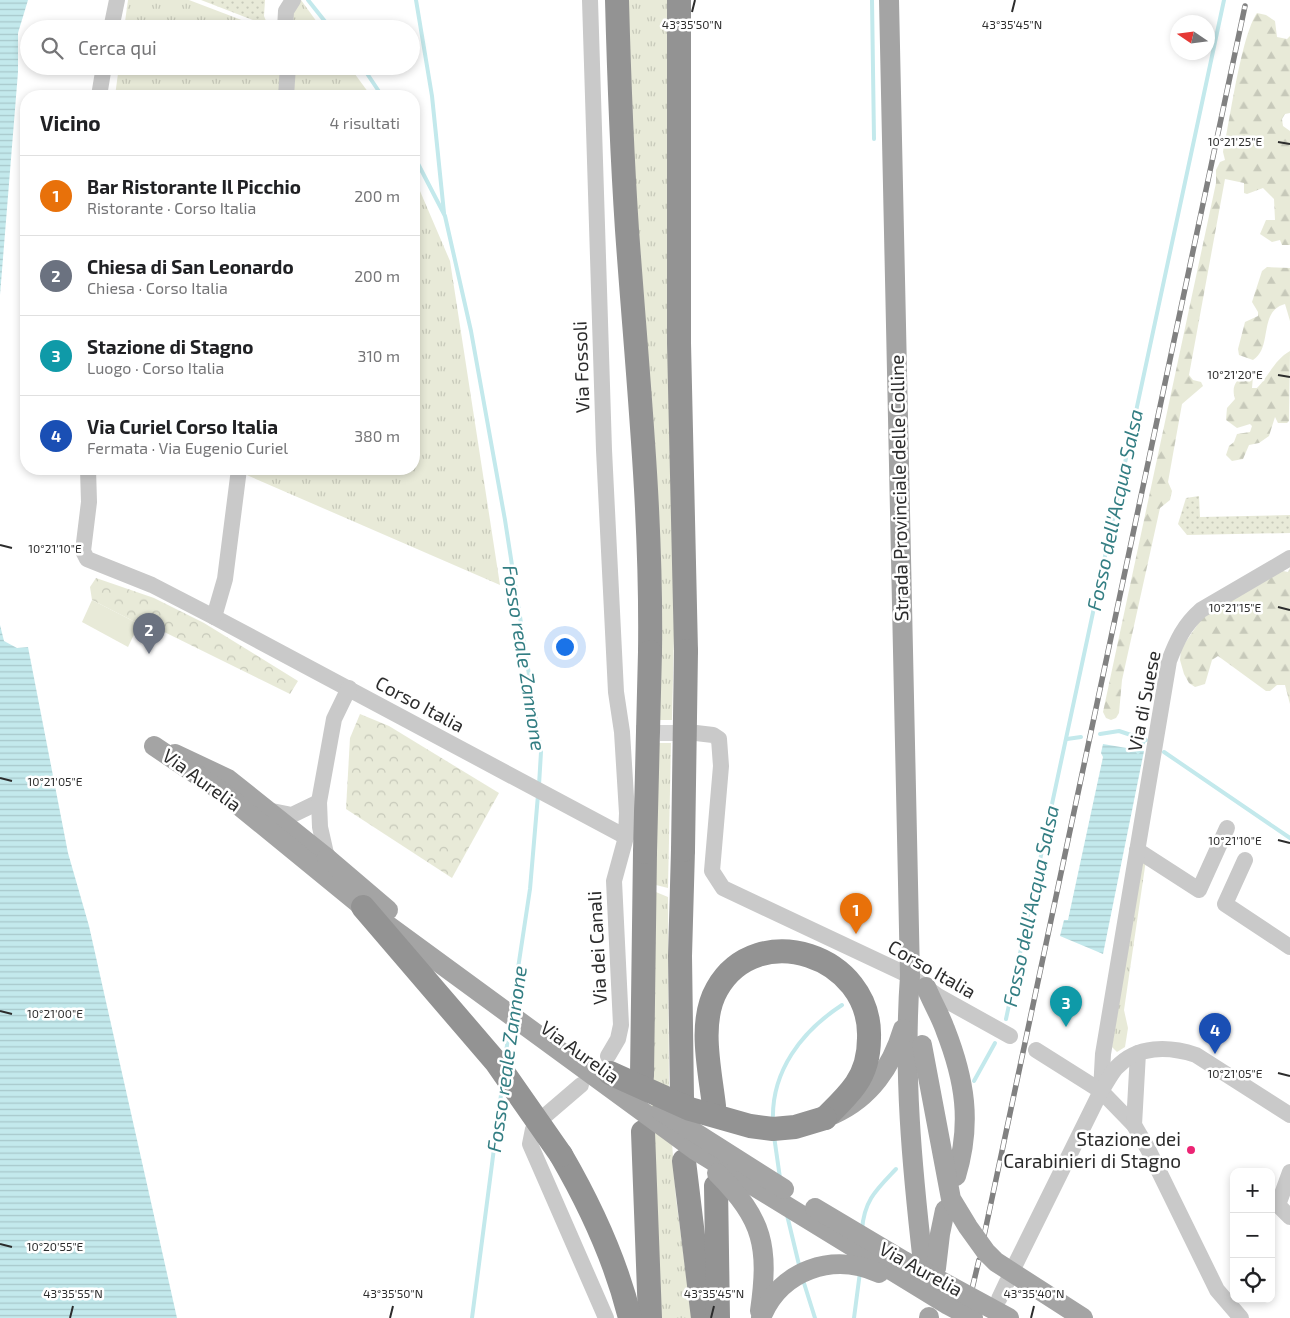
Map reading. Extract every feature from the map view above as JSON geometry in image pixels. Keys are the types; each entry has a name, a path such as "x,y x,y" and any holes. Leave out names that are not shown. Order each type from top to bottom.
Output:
{"highway":[{"path":"616,0 627,230 645,451 651,580 642,1076"},
{"path":"679,0 679,333 686,651 680,956 682,1098"},
{"path":"363,907 496,1062 561,1155 593,1216 619,1280 630,1318"},
{"path":"609,1065 690,1109 750,1126 773,1129 795,1127 825,1118 856,1084 864,1069 869,1049 870,1025 864,1002 852,984 830,964 816,956 802,953 768,954 752,958 732,970 716,990 707,1029 714,1106"},
{"path":"643,1132 650,1318"},
{"path":"689,1156 703,1318"},
{"path":"716,1186 718,1318"}],"main road":[{"name":"Strada Provinciale delle Colline","path":"888,0 918,981"},
{"name":"Via Aurelia","path":"972,1318 689,1156 363,907 221,791 154,746 203,766 228,780 445,953 609,1065 659,1110 904,1261 1009,1318"},
{"path":"825,1118 848,1108 874,1086 892,1055 918,981"},
{"path":"918,981 916,1002 922,1045 947,1184 958,1212 986,1252 996,1262 1082,1318"},
{"path":"918,981 944,1027 962,1083 966,1110 965,1130 956,1176"},
{"path":"907,1015 909,1122 930,1266 945,1210"},
{"path":"689,1156 734,1189 759,1230 765,1264 760,1318"},
{"path":"760,1318 774,1295 793,1278 814,1267 840,1263 872,1270 948,1305"}],"street":[{"path":"113,20 117,0"},
{"name":"Via Fossoli","path":"590,0 604,450 616,692 629,732 626,837"},
{"path":"286,20 286,11 292,1"},
{"path":"100,90 102,75"},
{"path":"286,90 287,75"},
{"name":"Corso Italia","path":"88,475 89,502 83,551 88,559 152,585 214,617 626,837"},
{"path":"214,617 225,579 238,475"},
{"name":"Via di Suese","path":"1101,1091 1103,1054 1169,661 1182,630 1201,610 1287,565"},
{"path":"327,858 320,827 318,802 334,719 349,688"},
{"name":"Corso Italia","path":"696,732 713,735 719,739 721,766 712,871 716,881 723,888 918,981 938,996 1010,1036"},
{"path":"267,810 287,815 298,814 318,802"},
{"path":"1137,850 1199,890 1228,828"},
{"name":"Via dei Canali","path":"609,1065 621,1025 614,881 626,837"},
{"path":"1245,860 1225,904 1290,947"},
{"path":"1016,1263 1101,1091 1117,1068 1138,1053 1163,1047 1180,1049 1196,1055 1290,1114"},
{"path":"1036,1050 1101,1091 1134,1125 1148,1149 1217,1290 1241,1318"},
{"path":"1134,1125 1138,1053"},
{"path":"546,1115 581,1085"},
{"path":"533,1129 530,1144 606,1318"},
{"path":"1290,1172 1278,1205 1290,1217"},
{"path":"999,1299 1007,1282"}],"green space":[{"path":"128,0 189,0 241,20 125,20"},
{"path":"201,0 265,0 266,20 253,20"},
{"path":"301,0 315,20 286,20"},
{"path":"623,0 667,0 674,635 672,720 655,720"},
{"path":"1257,13 1266,15 1275,21 1277,37 1287,39 1290,36 1290,113 1285,114 1282,119 1283,126 1290,131 1290,245 1282,245 1280,240 1272,242 1260,234 1266,220 1275,220 1274,199 1263,188 1247,194 1244,193 1244,183 1225,179 1189,375 1193,380 1201,382 1203,386 1182,404 1168,482 1172,491 1170,500 1160,508 1122,680 1119,713 1116,718 1111,720 1106,718 1103,712 1216,183 1216,170 1220,162 1225,160 1223,152 1241,59 1251,24"},
{"path":"118,75 356,75 367,90 116,90"},
{"path":"420,191 450,261 500,585 247,475 420,475"},
{"path":"1267,267 1290,268 1290,321 1285,304 1271,314 1263,347 1253,360 1239,355 1238,349 1245,322 1258,316 1258,312 1252,302 1262,271"},
{"path":"1290,351 1289,421 1287,423 1278,423 1275,417 1269,436 1259,443 1249,445 1243,459 1232,461 1226,455 1229,446 1234,442 1237,434 1250,432 1252,426 1250,424 1237,428 1226,420 1227,408 1235,399 1235,383 1248,373 1253,376 1252,388 1257,388 1280,358"},
{"path":"1199,496 1200,517 1290,515 1290,533 1187,535 1178,524 1186,498"},
{"path":"1290,568 1290,704 1285,685 1277,685 1270,691 1266,691 1218,656 1212,660 1205,684 1195,687 1189,683 1180,660 1181,649 1208,609 1282,571 1288,572"},
{"path":"96,578 154,598 204,623 298,681 290,694 146,623 139,624 92,600 90,587"},
{"path":"92,600 139,624 128,647 82,622"},
{"path":"360,714 389,726 499,793 452,878 346,809 350,738"},
{"path":"654,743 671,743 668,888 652,884"},
{"path":"1146,860 1124,1010 1128,1028 1125,1047 1117,1052 1112,1047 1140,861"},
{"path":"651,890 668,897 669,1101 676,1198 692,1318 658,1318 651,1201"}],"water":[{"path":"0,0 28,0 22,20 20,20 18,33 18,72 0,295"},
{"path":"0,625 4,641 17,648 28,647 68,853 89,926 177,1318 0,1318"},
{"path":"1103,744 1144,751 1103,954 1060,936 1064,920 1068,920 1103,757 1101,753"}],"waterway":[{"name":"Fosso reale Zannone","path":"308,0 324,20"},
{"path":"416,0 419,20"},
{"path":"872,0 874,139"},
{"name":"Fosso dell'Acqua Salsa","path":"1006,1019 1224,0"},
{"path":"420,24 432,96 444,213"},
{"name":"Fosso reale Zannone","path":"368,75 378,90"},
{"name":"Fosso reale Zannone","path":"420,168 445,216 471,331 505,520 541,752 539,785"},
{"path":"1100,734 1119,731 1146,740"},
{"path":"1067,739 1081,737"},
{"path":"1138,752 1145,739"},
{"path":"1164,752 1290,838"},
{"name":"Fosso reale Zannone","path":"512,1008 530,889 538,795"},
{"path":"773,1121 777,1085 783,1069 802,1040 827,1015 842,1005"},
{"name":"Fosso reale Zannone","path":"505,1060 510,1023"},
{"name":"Fosso dell'Acqua Salsa","path":"974,1081 995,1043"},
{"name":"Fosso reale Zannone","path":"472,1318 502,1087"},
{"path":"774,1136 780,1178"},
{"name":"Fosso dell'Acqua Salsa","path":"862,1230 865,1211 869,1203 877,1189 896,1169"},
{"path":"787,1215 800,1269"},
{"name":"Fosso dell'Acqua Salsa","path":"854,1318 860,1272"},
{"path":"803,1280 815,1318"}],"tunnel":[{"path":"636,733 694,733"}],"railway":[{"path":"984,1236 1245,6"},
{"path":"972,1289 979,1260"}],"place":[{"name":"Chiesa di San Leonardo","path":"149,654"},
{"name":"Bar Ristorante Il Picchio","path":"856,934"},
{"name":"Stazione di Stagno","path":"1066,1027"},
{"name":"Via Curiel Corso Italia","path":"1215,1054"},
{"name":"Stazione dei Carabinieri di Stagno","path":"1191,1150"}]}
